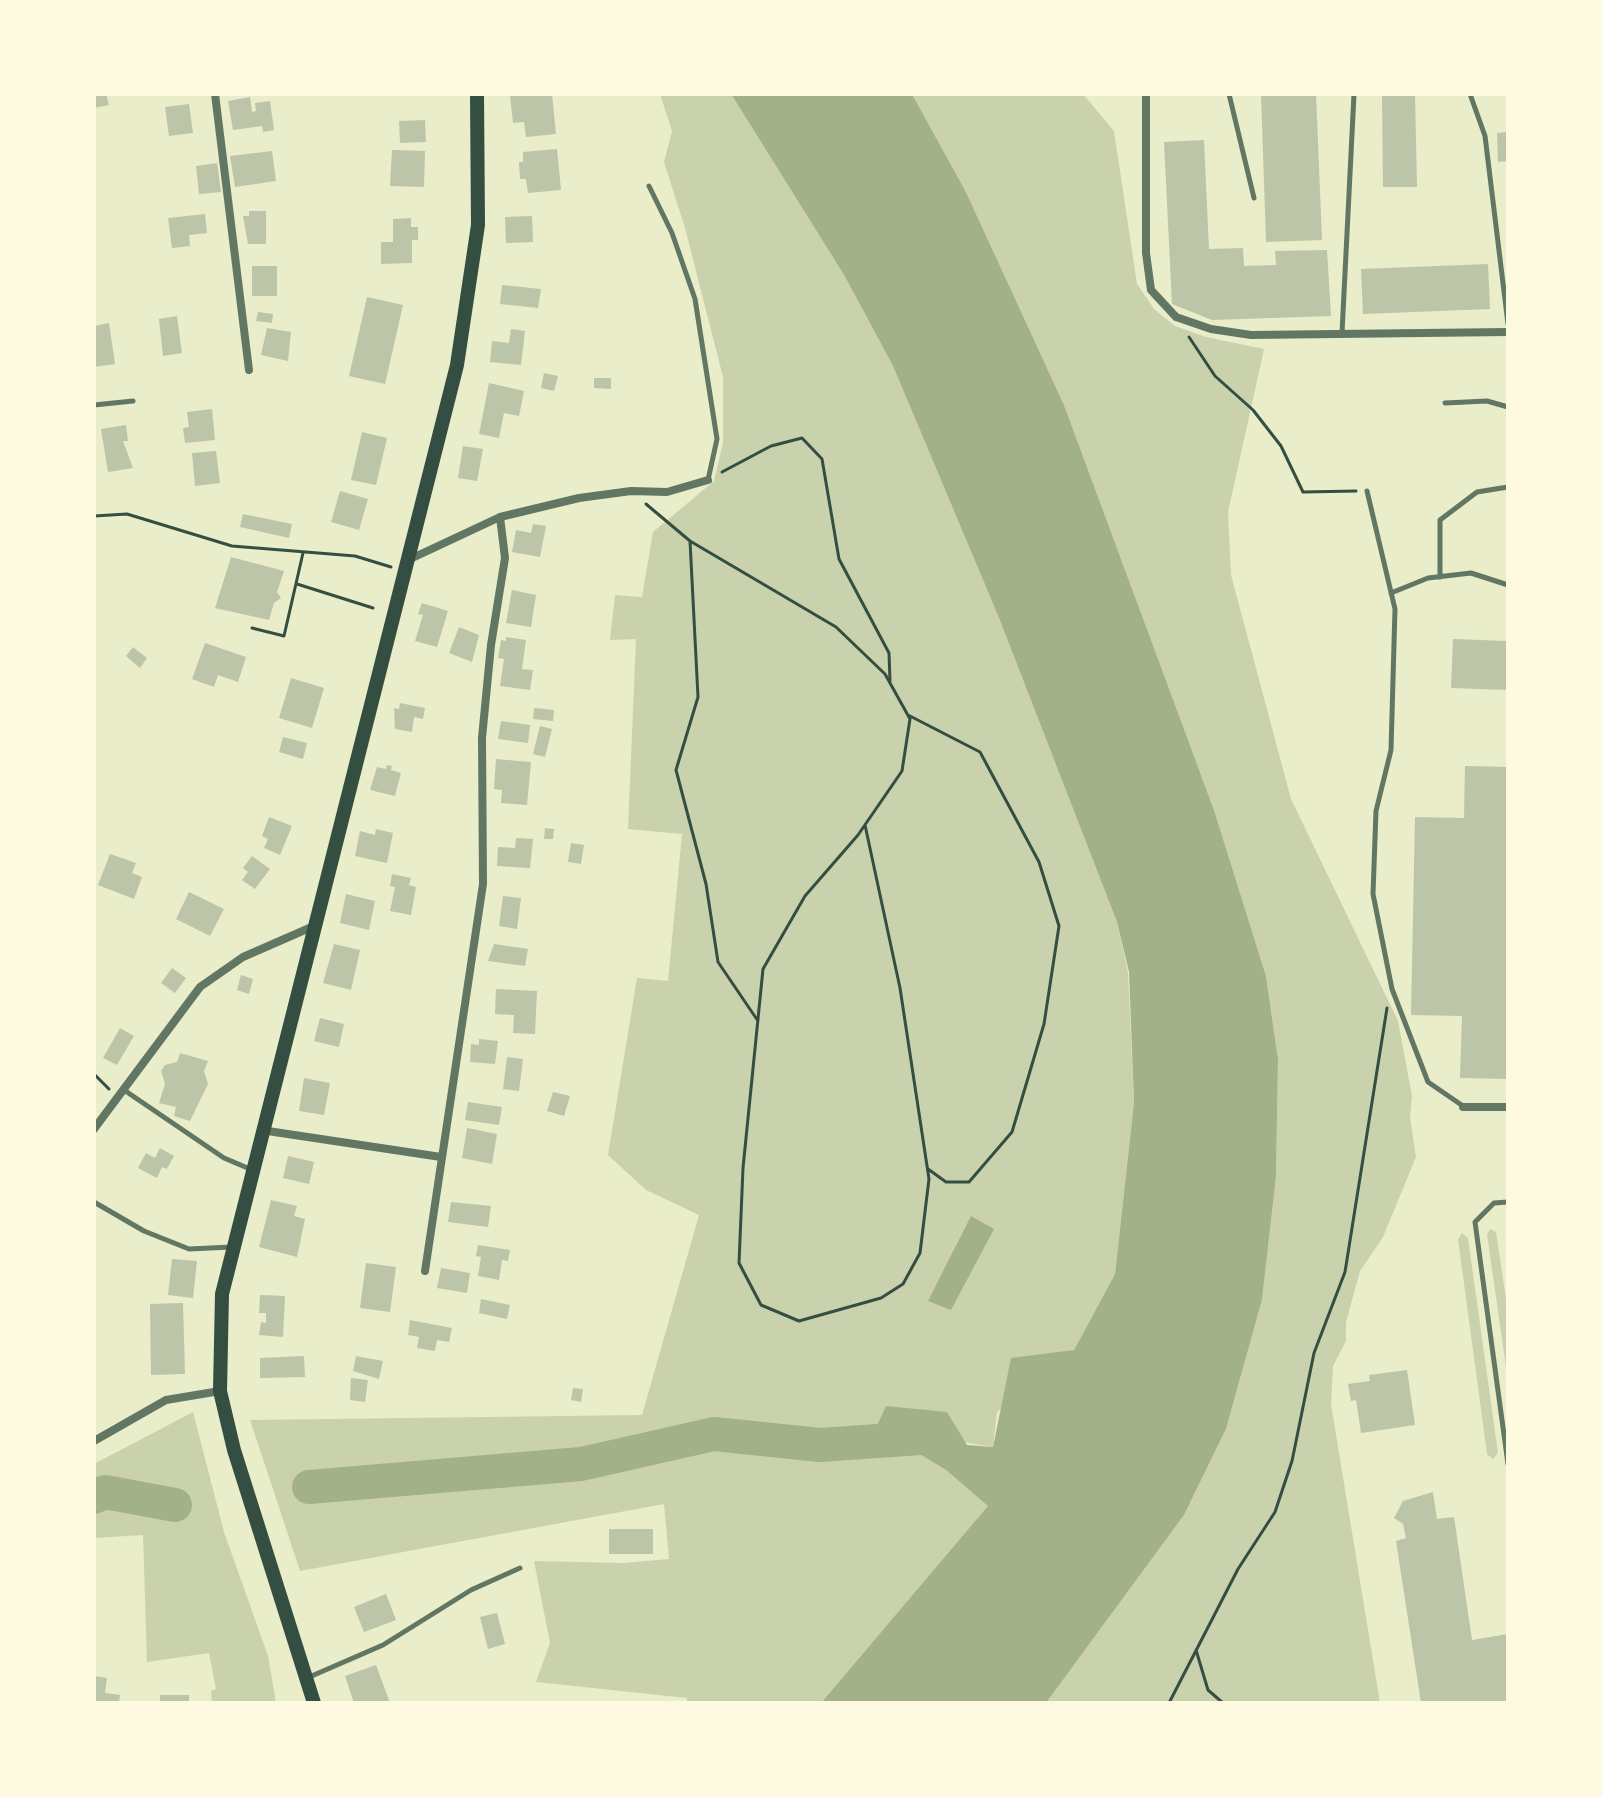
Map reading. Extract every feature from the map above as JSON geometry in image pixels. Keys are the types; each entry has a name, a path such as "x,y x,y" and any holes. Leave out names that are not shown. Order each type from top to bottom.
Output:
{"main road":[{"path":"314,1703 234,1450 220,1391 222,1294 459,349 478,225 477,94"}],"street":[{"path":"215,94 249,370"},
{"path":"1146,94 1147,265 1151,290 1176,317 1211,329 1251,335 1508,332"},
{"path":"406,565 500,517 579,498 631,491 667,492 708,480"},
{"path":"425,1271 483,884 482,738 491,645 505,558 500,517"},
{"path":"94,1129 200,987 243,957 315,926"},
{"path":"1463,1107 1508,1107"},
{"path":"261,1130 441,1157"},
{"path":"94,1441 166,1400 220,1391"}],"lane":[{"path":"1229,94 1254,198"},
{"path":"1342,334 1354,94"},
{"path":"1470,94 1485,136 1508,324"},
{"path":"649,186 672,233 695,299 717,439 708,480"},
{"path":"94,405 133,401"},
{"path":"1445,403 1487,401 1508,407"},
{"path":"1440,577 1440,520 1477,492 1508,487"},
{"path":"1367,491 1395,609 1391,750 1376,811 1373,894 1392,989 1428,1082 1463,1107"},
{"path":"1391,593 1440,577 1471,573 1508,585"},
{"path":"121,1094 224,1158 251,1169"},
{"path":"94,1202 144,1231 189,1249 232,1247"},
{"path":"1508,1202 1494,1203 1475,1222 1508,1464"},
{"path":"306,1678 383,1645 471,1590 520,1568"}],"path":[{"path":"1176,317 1215,376 1253,410 1281,446 1303,492 1367,491"},
{"path":"708,480 771,446 802,438 822,459 839,559 889,653 891,685"},
{"path":"631,491 690,541 836,627 885,674 910,719 902,771 865,825 805,896 763,969 743,1168 739,1263 761,1305 799,1321 881,1298 903,1284 920,1253 928,1169 900,988 865,825"},
{"path":"94,516 127,514 232,546 355,556 406,565"},
{"path":"690,541 698,697 676,770 706,884 718,962 758,1021"},
{"path":"252,628 284,636 303,553"},
{"path":"295,584 373,608"},
{"path":"908,715 980,752 1039,862 1059,926 1044,1024 1012,1132 969,1182 946,1182 928,1169"},
{"path":"1169,1703 1238,1569 1275,1512 1292,1461 1314,1353 1345,1272 1379,1068 1381,1033 1392,989"},
{"path":"94,1074 121,1094"},
{"path":"1196,1650 1208,1690 1223,1703"}],"shaded area":[{"path":"660,94 731,94 844,275 893,366 999,618 1117,922 1128,972 1134,1102 1115,1274 1074,1350 997,1412 993,1447 876,1428 946,1470 989,1506 821,1703 687,1703 687,1698 536,1682 550,1643 534,1561 624,1563 669,1559 664,1504 300,1571 250,1420 642,1415 699,1215 646,1190 608,1155 637,978 668,981 682,834 628,829 636,639 610,640 615,595 642,597 653,532 714,481 723,443 723,377 685,228 664,162 672,131"},
{"path":"731,94 912,94 966,192 1064,405 1214,810 1266,976 1278,1059 1276,1177 1262,1300 1226,1429 1184,1515 1046,1703 821,1703 988,1506 946,1470 876,1428 886,1406 947,1412 967,1445 993,1447 1011,1358 1074,1350 1115,1274 1134,1102 1129,972 1117,922 999,618 893,366 844,275"},
{"path":"912,94 1083,94 1114,131 1137,284 1154,309 1175,326 1206,337 1264,349 1228,512 1231,575 1291,799 1398,1021 1412,1096 1410,1117 1416,1157 1383,1237 1360,1271 1346,1322 1346,1341 1333,1366 1331,1404 1380,1703 1046,1703 1184,1515 1226,1429 1262,1300 1276,1177 1278,1059 1266,976 1214,810 1064,405 966,192"},
{"path":"971,1216 994,1229 951,1310 928,1301"},
{"path":"1490,1229 1496,1232 1508,1312 1508,1381 1487,1234"},
{"path":"1462,1233 1468,1238 1498,1453 1493,1459 1487,1454 1458,1239"},
{"path":"193,1412 224,1532 268,1656 276,1703 212,1703 211,1691 216,1689 209,1653 147,1662 143,1535 94,1538 94,1464"}],"building":[{"path":"94,94 106,94 109,105 94,108"},
{"path":"552,94 556,134 526,137 524,122 513,123 510,95"},
{"path":"1261,94 1316,94 1322,240 1266,242"},
{"path":"1382,94 1415,94 1417,187 1383,187"},
{"path":"250,97 252,112 256,111 255,103 270,101 274,130 263,132 262,126 233,130 228,101"},
{"path":"189,104 193,133 169,136 165,107"},
{"path":"425,120 426,142 400,143 399,121"},
{"path":"1508,132 1508,161 1498,162 1497,133"},
{"path":"1204,140 1209,249 1243,248 1244,266 1276,265 1275,251 1327,250 1331,316 1212,320 1172,304 1164,142"},
{"path":"557,149 561,190 528,193 526,179 520,179 519,162 523,162 523,152"},
{"path":"392,150 425,151 424,187 390,186"},
{"path":"272,151 276,181 235,187 230,156"},
{"path":"217,163 221,192 199,194 196,166"},
{"path":"249,211 266,211 266,244 248,244 243,216 249,216"},
{"path":"205,214 207,233 189,235 190,246 172,248 168,218"},
{"path":"532,216 533,242 506,243 505,217"},
{"path":"411,218 411,227 418,227 418,240 412,240 412,263 381,264 381,242 393,242 393,219"},
{"path":"1488,264 1490,309 1363,314 1361,269"},
{"path":"252,266 277,266 277,296 252,296"},
{"path":"502,285 541,289 538,308 500,304"},
{"path":"367,297 403,305 385,384 349,376"},
{"path":"258,312 273,314 272,323 256,321"},
{"path":"177,316 182,353 163,356 159,319"},
{"path":"109,323 115,364 94,367 94,326"},
{"path":"267,328 291,332 288,361 261,355"},
{"path":"511,329 525,331 521,365 490,362 492,341 509,343"},
{"path":"544,373 558,376 554,391 541,388"},
{"path":"594,378 611,378 611,389 594,388"},
{"path":"489,383 524,391 519,416 504,413 499,438 479,434"},
{"path":"212,409 215,440 185,443 183,428 189,427 187,412"},
{"path":"126,425 128,441 123,441 133,468 108,472 101,429"},
{"path":"362,432 387,438 376,485 351,480"},
{"path":"463,446 483,449 477,481 458,478"},
{"path":"216,451 220,483 195,486 192,453"},
{"path":"340,491 368,499 359,530 331,522"},
{"path":"243,514 292,524 289,538 240,527"},
{"path":"533,524 546,526 540,557 512,552 516,530 531,533"},
{"path":"231,557 284,571 277,592 281,598 274,603 269,620 215,608"},
{"path":"512,590 536,595 531,627 506,623"},
{"path":"422,603 448,611 437,647 415,641 423,615 418,614"},
{"path":"459,627 479,635 472,662 449,653"},
{"path":"506,637 526,640 522,669 533,670 530,690 500,686 504,659 498,658 501,640 506,641"},
{"path":"1453,639 1508,641 1508,690 1451,688"},
{"path":"205,643 246,657 238,682 218,675 214,687 192,679"},
{"path":"133,647 147,658 140,668 126,656"},
{"path":"291,678 324,688 312,728 279,718"},
{"path":"400,703 425,708 423,719 414,717 412,732 395,729 394,708 399,709"},
{"path":"534,708 554,710 553,721 533,719"},
{"path":"501,721 530,725 528,743 498,739"},
{"path":"540,726 552,729 545,757 533,754"},
{"path":"283,737 307,743 303,759 279,752"},
{"path":"496,759 531,762 527,805 501,803 502,790 494,789"},
{"path":"387,765 401,773 395,796 370,790 377,767 386,769"},
{"path":"1465,766 1508,767 1508,1079 1460,1078 1462,1016 1411,1015 1415,817 1464,818"},
{"path":"269,817 292,826 280,855 264,848 268,839 262,836"},
{"path":"545,828 554,829 553,839 544,839"},
{"path":"376,829 393,833 387,863 355,856 360,831 375,835"},
{"path":"516,838 533,839 530,868 497,866 498,847 515,848"},
{"path":"571,843 584,845 581,864 568,862"},
{"path":"110,854 136,863 132,873 142,877 134,899 98,885"},
{"path":"252,856 270,869 255,889 242,880 248,872 243,868"},
{"path":"392,874 411,878 409,885 416,887 411,915 390,911 395,887 390,886"},
{"path":"189,892 224,909 210,936 176,919"},
{"path":"346,894 375,901 369,930 340,923"},
{"path":"503,896 521,898 517,929 499,926"},
{"path":"334,944 360,950 351,990 323,983"},
{"path":"494,944 528,949 525,966 488,961"},
{"path":"172,968 186,978 175,993 161,983"},
{"path":"241,975 253,979 249,994 237,990"},
{"path":"496,989 537,991 535,1034 513,1033 514,1015 495,1014"},
{"path":"320,1018 344,1024 339,1047 314,1041"},
{"path":"120,1028 134,1036 117,1065 103,1058"},
{"path":"479,1039 498,1041 495,1064 470,1062 471,1044 479,1045"},
{"path":"180,1053 208,1061 204,1071 208,1084 190,1121 174,1116 176,1107 159,1103 165,1084 161,1071 165,1065 177,1062"},
{"path":"507,1057 523,1059 519,1091 503,1089"},
{"path":"304,1078 330,1083 324,1115 299,1111"},
{"path":"553,1092 570,1096 564,1116 547,1111"},
{"path":"468,1102 502,1107 499,1125 465,1120"},
{"path":"467,1128 497,1134 492,1164 462,1158"},
{"path":"160,1148 174,1156 167,1169 162,1167 157,1178 138,1168 146,1153 155,1158"},
{"path":"288,1156 314,1162 309,1184 283,1178"},
{"path":"271,1200 297,1206 294,1216 305,1219 297,1257 259,1247"},
{"path":"451,1202 491,1206 488,1227 448,1222"},
{"path":"478,1245 510,1250 508,1261 502,1260 499,1280 478,1276 481,1257 476,1256"},
{"path":"172,1259 197,1261 193,1298 168,1295"},
{"path":"366,1263 396,1267 390,1312 360,1308"},
{"path":"441,1268 470,1273 467,1293 437,1288"},
{"path":"260,1295 285,1296 283,1337 259,1335 261,1322 266,1323 266,1313 259,1313"},
{"path":"481,1299 510,1305 507,1319 479,1313"},
{"path":"183,1303 185,1374 151,1375 150,1304"},
{"path":"410,1320 452,1328 449,1342 437,1340 435,1351 417,1348 419,1337 408,1335"},
{"path":"304,1356 305,1377 260,1378 260,1358"},
{"path":"356,1356 383,1361 379,1379 353,1371"},
{"path":"1407,1370 1415,1425 1361,1433 1356,1400 1351,1401 1348,1384 1370,1381 1369,1375"},
{"path":"351,1378 368,1380 365,1402 350,1400"},
{"path":"573,1388 583,1389 581,1402 571,1400"},
{"path":"1433,1492 1437,1519 1454,1517 1472,1640 1508,1634 1508,1703 1421,1703 1396,1541 1406,1538 1403,1524 1394,1518 1403,1501"},
{"path":"609,1529 653,1529 653,1554 609,1554"},
{"path":"386,1594 396,1620 364,1632 354,1607"},
{"path":"497,1613 505,1644 488,1649 480,1617"},
{"path":"376,1665 390,1703 354,1703 345,1676"},
{"path":"94,1676 107,1678 105,1693 120,1695 119,1703 94,1703"},
{"path":"160,1695 189,1695 189,1703 160,1703"}],"waterway":[{"path":"309,1487 581,1464 714,1434 820,1445 935,1437"},
{"path":"94,1497 105,1492 175,1505"}]}
